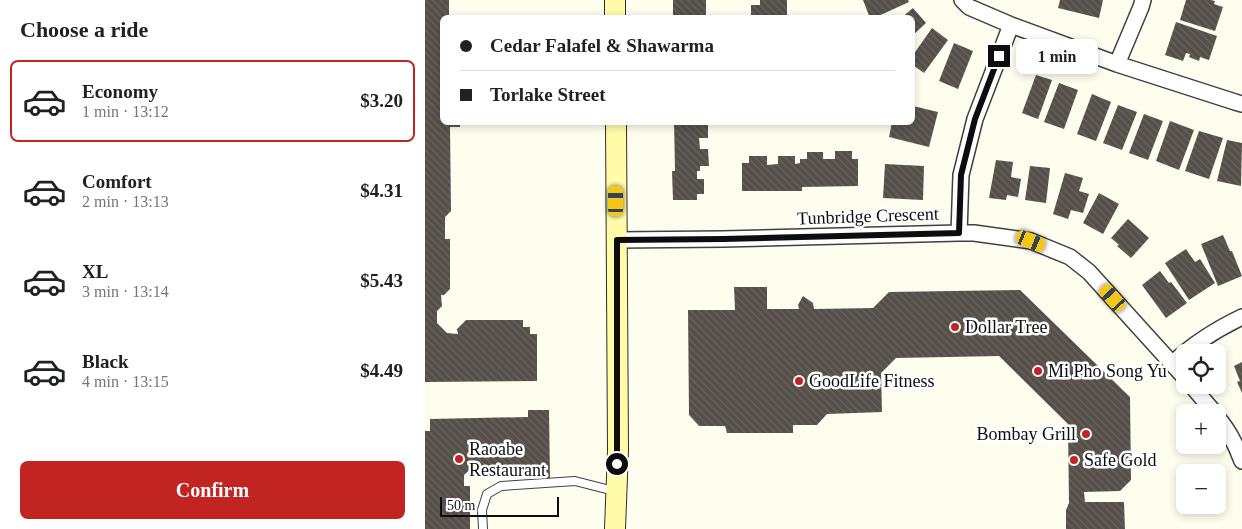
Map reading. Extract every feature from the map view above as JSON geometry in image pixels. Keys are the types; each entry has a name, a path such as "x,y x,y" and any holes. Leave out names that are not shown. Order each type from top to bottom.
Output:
{"main road":[{"path":"615,0 615,15"},
{"path":"615,529 618,450 616,125"}],"street":[{"path":"961,0 969,7 1011,25 1117,64 1242,104"},
{"path":"1117,64 1143,0"},
{"path":"959,233 961,175 975,119 1011,25"},
{"name":"Tunbridge Crescent","path":"617,240 974,233 1031,241 1070,257 1089,272 1176,368"},
{"path":"1173,364 1188,348 1221,327 1242,317"},
{"path":"1199,394 1207,404"},
{"path":"1226,428 1235,442 1242,461"}],"lane":[{"path":"483,529 482,510 487,494 501,486 575,481 616,492"}],"building":[{"path":"425,0 449,0 449,15 440,15 440,125 460,125 460,127 450,127 451,211 445,217 445,239 450,239 450,289 444,295 441,295 442,306 437,311 437,323 447,333 458,334 457,329 466,320 523,320 523,327 530,327 530,334 537,334 537,381 425,382"},
{"path":"673,0 706,0 706,15 673,15"},
{"path":"760,0 787,0 787,15 751,15 751,5 760,5"},
{"path":"863,0 908,0 909,2 881,15 869,15"},
{"path":"1060,0 1103,0 1099,18 1058,8"},
{"path":"1186,0 1211,0 1215,1 1214,4 1223,7 1215,31 1180,20"},
{"path":"913,8 926,23 915,33 915,15 905,15"},
{"path":"1176,22 1217,36 1209,60 1200,57 1199,61 1189,57 1190,54 1186,53 1183,61 1165,55"},
{"path":"932,28 948,40 924,73 915,66 915,52"},
{"path":"954,43 973,51 958,89 939,81"},
{"path":"1036,75 1052,80 1038,119 1022,113"},
{"path":"1059,83 1078,90 1064,129 1044,122"},
{"path":"1092,94 1111,102 1096,141 1077,134"},
{"path":"1118,105 1137,112 1122,150 1103,143"},
{"path":"915,106 938,112 929,147 889,137 891,125 915,125"},
{"path":"1144,114 1163,121 1148,160 1129,153"},
{"path":"1170,121 1194,130 1179,170 1156,161"},
{"path":"674,125 708,125 708,138 699,138 700,149 708,149 709,166 700,166 700,171 697,171 697,179 704,179 704,194 697,194 697,200 673,200 672,171 675,171"},
{"path":"1199,131 1223,138 1209,179 1185,171"},
{"path":"1227,140 1242,143 1241,186 1217,181"},
{"path":"835,151 852,151 852,159 858,159 858,186 802,187 802,191 742,191 742,163 749,163 749,156 767,156 767,165 778,164 778,156 795,156 795,164 800,163 800,159 807,159 807,152 823,152 823,159 835,159"},
{"path":"996,160 1013,162 1011,177 1021,179 1018,197 1007,195 1006,200 989,198"},
{"path":"885,164 924,166 923,200 883,198"},
{"path":"1030,166 1050,168 1046,203 1025,200"},
{"path":"1065,173 1083,178 1079,191 1089,194 1083,213 1071,210 1068,219 1053,214"},
{"path":"1099,193 1119,204 1103,234 1083,223"},
{"path":"1128,219 1149,238 1131,258 1111,238"},
{"path":"1223,235 1242,276 1218,286 1201,244"},
{"path":"1186,249 1195,262 1200,259 1215,283 1189,300 1165,263"},
{"path":"1160,271 1187,303 1166,318 1142,285"},
{"path":"734,287 767,287 767,309 799,309 798,305 803,296 813,303 814,309 873,308 889,292 1020,290 1130,397 1131,480 1120,491 1084,492 1085,502 1124,502 1125,529 1066,529 1066,510 1069,503 1068,424 999,356 896,358 881,373 882,412 827,414 817,425 793,425 793,433 727,433 725,426 699,426 689,415 688,310 735,310"},
{"path":"1242,362 1242,393 1237,382 1240,381 1234,366"},
{"path":"528,410 549,410 550,478 511,478 511,472 486,472 486,466 474,466 464,475 464,486 470,486 470,529 425,529 425,431 430,431 430,419 528,417"}],"place":[{"name":"Dollar Tree","path":"955,327"},
{"name":"Mi Pho Song Yu","path":"1038,371"},
{"name":"GoodLife Fitness","path":"799,381"},
{"name":"Bombay Grill","path":"1086,434"},
{"name":"Raoabe Restaurant","path":"459,459"},
{"name":"Safe Gold","path":"1074,460"}],"route":[{"path":"617,464 617,240 959,233 961,175 975,119 999,56"}]}
